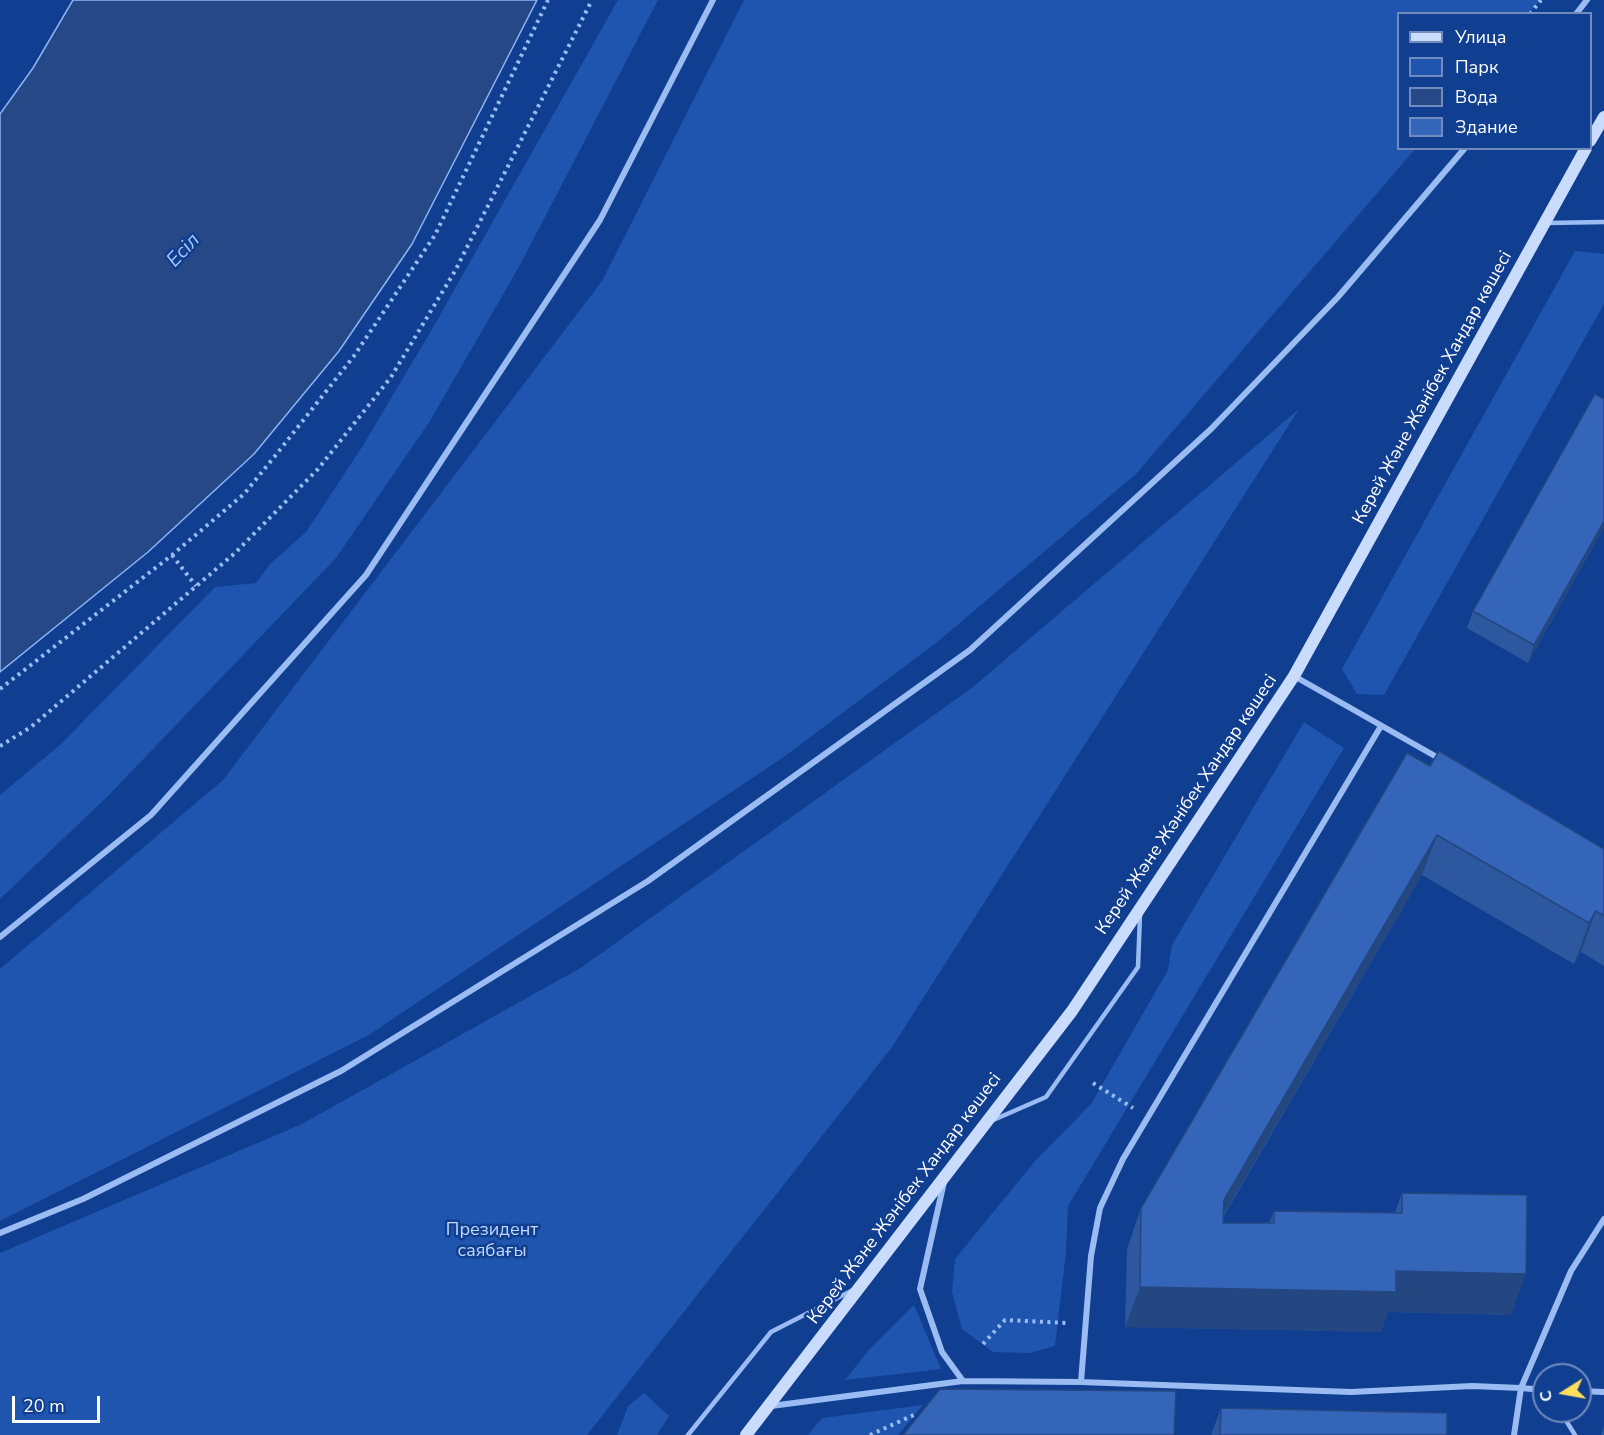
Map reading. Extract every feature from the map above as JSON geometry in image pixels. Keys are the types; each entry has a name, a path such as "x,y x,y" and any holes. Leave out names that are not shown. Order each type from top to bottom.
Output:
{"main road":[{"path":"1592,138 1604,117"},
{"name":"Керей Және Жәнібек Хандар көшесі","path":"746,1435 864,1285 1072,1011 1294,676 1585,150"}],"street":[{"path":"0,937 151,815 366,575 600,220 713,0"},
{"path":"1578,12 1587,0"},
{"path":"0,1233 82,1199 341,1071 648,881 970,650 1211,429 1338,297 1463,150"},
{"path":"1294,676 1447,762"},
{"path":"1081,1382 1091,1256 1100,1208 1123,1160 1148,1117 1381,726"},
{"path":"945,1177 920,1289 942,1352 963,1381"},
{"path":"1514,1435 1521,1388 1571,1271 1604,1219"},
{"path":"768,1406 963,1381 1081,1382 1351,1392 1472,1386 1532,1389"}],"lane":[{"path":"1544,223 1604,222"},
{"path":"986,1123 1046,1096 1138,967 1140,909"},
{"path":"688,1435 771,1332 864,1285"},
{"path":"956,1388 963,1381"}],"path":[{"path":"0,689 172,555 244,494 354,356 402,288 435,235 548,0"},
{"path":"0,746 31,727 235,553 318,469 391,377 455,271 592,0"},
{"path":"1532,12 1541,0"},
{"path":"172,555 196,586"},
{"path":"1093,1083 1148,1117"},
{"path":"983,1344 1005,1320 1058,1323"},
{"path":"870,1435 916,1414"}],"green space":[{"path":"618,0 658,0 520,265 430,421 336,558 108,796 0,899 0,795 61,744 215,587 256,583 270,564 306,532 362,447 431,331"},
{"path":"744,0 1540,0 1530,12 1397,12 1397,150 1414,150 1136,474 936,643 785,756 369,1035 0,1221 0,969 223,780 602,281"},
{"path":"1575,251 1604,254 1604,304 1384,695 1357,694 1342,669"},
{"name":"Президент саябағы","path":"1299,409 892,1047 587,1435 0,1435 0,1253 302,1124 582,967 973,687"},
{"path":"1304,722 1344,748 1068,1206 1066,1252 1055,1346 1030,1353 993,1352 962,1329 952,1292 955,1259 1035,1161 1091,1104 1168,970 1172,945"},
{"path":"914,1305 941,1369 845,1380 868,1351"},
{"path":"644,1393 669,1416 657,1435 617,1435 628,1406"},
{"path":"923,1405 898,1435 808,1435 822,1418"}],"water":[{"name":"Есіл","path":"73,0 537,0 412,244 339,351 254,454 148,552 0,672 0,114 33,68"}],"building":[{"path":"1595,394 1604,399 1604,521 1534,645 1473,611"},
{"path":"1439,751 1604,849 1604,916 1596,911 1589,923 1437,835 1224,1200 1223,1223 1274,1223 1274,1211 1402,1213 1402,1193 1527,1195 1526,1274 1396,1271 1396,1292 1140,1287 1141,1208 1407,753 1430,766"},
{"path":"940,1389 1176,1391 1174,1435 903,1435"},
{"path":"1221,1408 1447,1413 1447,1435 1220,1435"}]}
